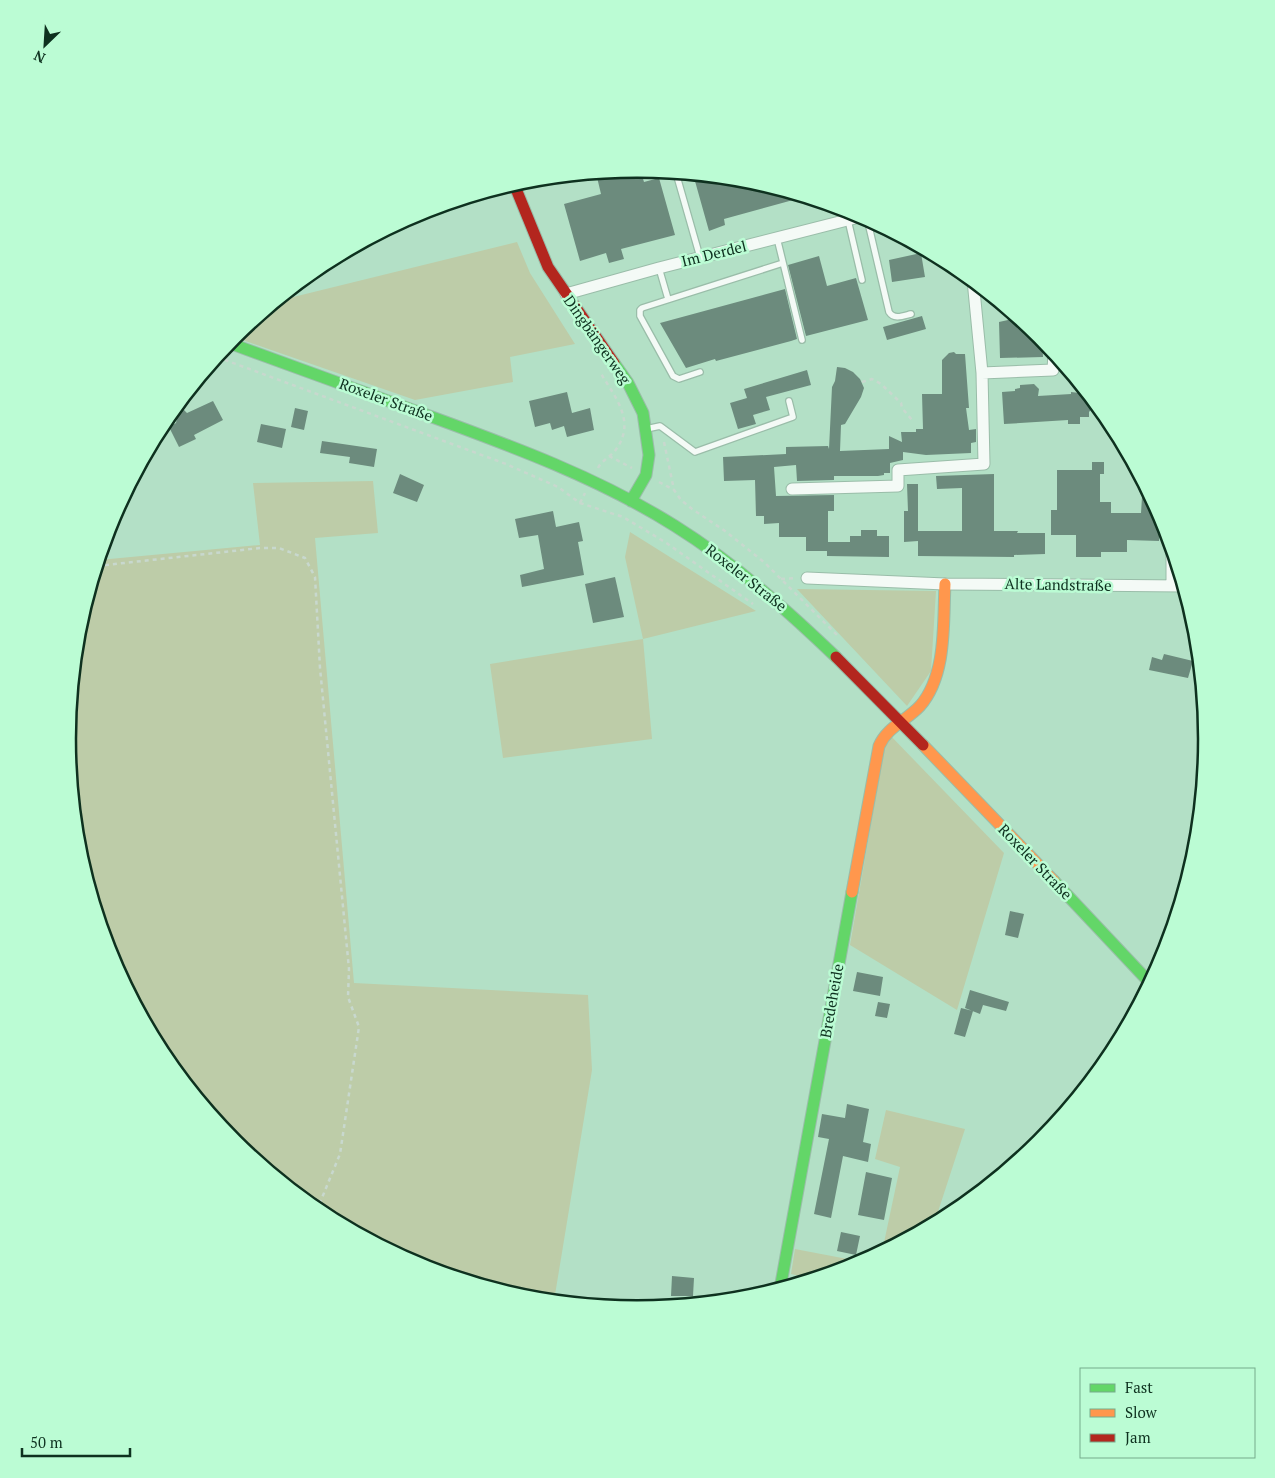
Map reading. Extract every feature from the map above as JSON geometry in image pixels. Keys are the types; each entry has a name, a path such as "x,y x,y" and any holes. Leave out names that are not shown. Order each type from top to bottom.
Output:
{"main road":[{"name":"Dingbängerweg","path":"517,191 548,268 628,382 643,413 649,455 648,466 646,475 631,501"},
{"name":"Roxeler Straße","path":"237,346 523,451 631,501 715,552 760,586 802,623 900,722 1145,978"},
{"path":"900,722 920,706 936,679 941,657 945,584"},
{"name":"Bredeheide","path":"781,1281 879,746 884,736 900,722"}],"street":[{"name":"Im Derdel","path":"566,294 659,268 848,220"},
{"path":"792,489 898,486 898,470 984,464 982,373 974,290"},
{"path":"982,373 1054,370 1054,364"},
{"path":"1172,569 1172,586"},
{"name":"Alte Landstraße","path":"807,578 945,584 1177,586"}],"lane":[{"path":"678,179 700,258"},
{"path":"848,220 862,280"},
{"path":"869,228 889,312 892,316 896,317 912,314"},
{"path":"777,238 802,340"},
{"path":"700,372 679,379 673,376 640,316 640,310 668,299 783,264"},
{"path":"659,268 668,299"},
{"path":"646,429 660,426 695,452 793,417 789,401"}],"path":[{"path":"225,360 506,464 558,487 580,503 622,517 665,542 761,609"},
{"path":"862,382 872,380 882,384 901,402 902,408 912,420"},
{"path":"104,565 260,548 279,548 305,558 315,577 320,668 349,969 348,997 359,1027 340,1154 320,1202"}],"green space":[{"path":"517,242 530,273 575,344 510,357 513,382 415,400 243,340 267,317 292,297"},
{"path":"373,481 378,533 315,538 354,983 588,995 592,1070 555,1294 492,1281 423,1258 357,1225 326,1206 296,1184 267,1161 241,1136 192,1081 151,1020 119,954 95,884 81,812 77,776 77,702 87,630 95,594 106,559 260,545 253,483"},
{"path":"630,532 756,611 643,639 625,557"},
{"path":"797,589 936,591 931,671 907,706"},
{"path":"643,639 652,739 503,758 490,664"},
{"path":"887,732 1004,853 957,1010 850,945"},
{"path":"886,1110 965,1129 938,1213 884,1243 900,1167 875,1159"},
{"path":"795,1249 849,1259 799,1276 791,1274"}],"building":[{"path":"643,178 644,182 659,179 675,235 621,249 624,259 609,263 606,253 580,261 564,204 601,194 598,179"},
{"path":"695,181 747,189 793,200 724,219 725,225 709,231"},
{"path":"919,253 921,255 925,277 892,282 889,260"},
{"path":"819,256 827,286 856,278 868,320 806,336 788,265"},
{"path":"785,289 797,339 791,341 686,368 660,323"},
{"path":"922,316 926,329 887,340 883,327"},
{"path":"1007,316 1043,351 1043,357 1000,358 999,322 1008,320"},
{"path":"954,352 956,354 965,354 969,408 966,408 969,430 976,429 976,442 971,443 971,453 926,455 903,452 903,460 890,463 890,473 878,476 834,476 834,480 797,481 796,465 774,467 776,496 834,495 834,511 828,511 828,542 850,542 850,536 861,536 861,530 877,530 877,536 889,536 889,557 827,556 827,551 806,551 806,537 779,537 779,523 764,524 764,516 756,516 755,480 724,481 723,457 786,454 786,447 828,446 829,449 832,387 837,367 853,372 860,379 864,388 861,397 845,424 841,425 840,451 889,449 889,436 902,442 901,432 916,432 916,429 923,429 922,394 942,394 942,360 949,353"},
{"path":"807,370 811,385 766,397 770,410 753,415 756,424 738,429 730,403 747,398 744,389"},
{"path":"1034,384 1039,389 1038,396 1071,394 1071,392 1080,393 1092,409 1089,412 1089,417 1080,417 1080,424 1068,424 1068,420 1004,424 1002,392 1015,391 1015,389 1020,388 1020,385"},
{"path":"567,392 572,413 590,408 594,430 567,437 564,426 552,430 550,423 535,427 529,401"},
{"path":"213,401 223,420 194,435 196,439 179,447 170,429 176,423 183,410 187,413"},
{"path":"295,408 308,411 304,430 291,427"},
{"path":"261,424 286,429 282,448 257,442"},
{"path":"322,441 377,449 374,467 349,463 350,457 320,453"},
{"path":"1092,462 1104,462 1104,474 1100,474 1100,502 1111,502 1111,513 1141,513 1142,494 1159,533 1159,541 1127,540 1127,552 1101,552 1101,557 1076,557 1076,535 1051,535 1051,510 1057,510 1057,470 1092,470"},
{"path":"400,474 424,485 417,502 393,493"},
{"path":"994,474 994,531 1045,533 1045,554 1014,555 1014,557 918,556 918,541 904,542 904,511 908,511 907,484 918,484 918,531 962,531 962,488 937,489 936,476"},
{"path":"553,511 556,527 579,522 583,541 578,542 584,575 522,587 520,575 544,569 538,535 519,538 515,519"},
{"path":"615,577 624,617 593,623 585,584"},
{"path":"1164,654 1193,661 1188,678 1149,670 1152,657 1162,660"},
{"path":"1010,911 1024,914 1018,938 1005,935"},
{"path":"857,972 883,977 880,996 853,991"},
{"path":"970,990 1009,1002 1006,1011 983,1005 980,1014 965,1008"},
{"path":"878,1002 890,1004 887,1018 875,1016"},
{"path":"961,1008 973,1011 965,1037 954,1034"},
{"path":"847,1104 869,1109 863,1142 871,1144 868,1162 843,1156 831,1218 814,1214 829,1139 818,1137 822,1114 845,1118"},
{"path":"866,1172 892,1178 884,1220 858,1215"},
{"path":"841,1232 860,1236 856,1255 837,1251"},
{"path":"672,1276 694,1278 693,1296 671,1296"}],"traffic: fast":[{"path":"237,346 447,422 547,461 613,491 675,526 718,555 779,604 836,657"},
{"path":"614,363 628,383 643,413 649,455 646,475 631,501"},
{"path":"1054,881 1145,978"},
{"path":"781,1281 852,892"}],"traffic: slow":[{"path":"852,892 879,746 882,739 892,729 920,706 929,693 935,679 942,648 945,584"},
{"path":"923,745 1054,881"}],"traffic: jam":[{"path":"517,191 548,267 614,363"},
{"path":"836,657 923,745"}]}
